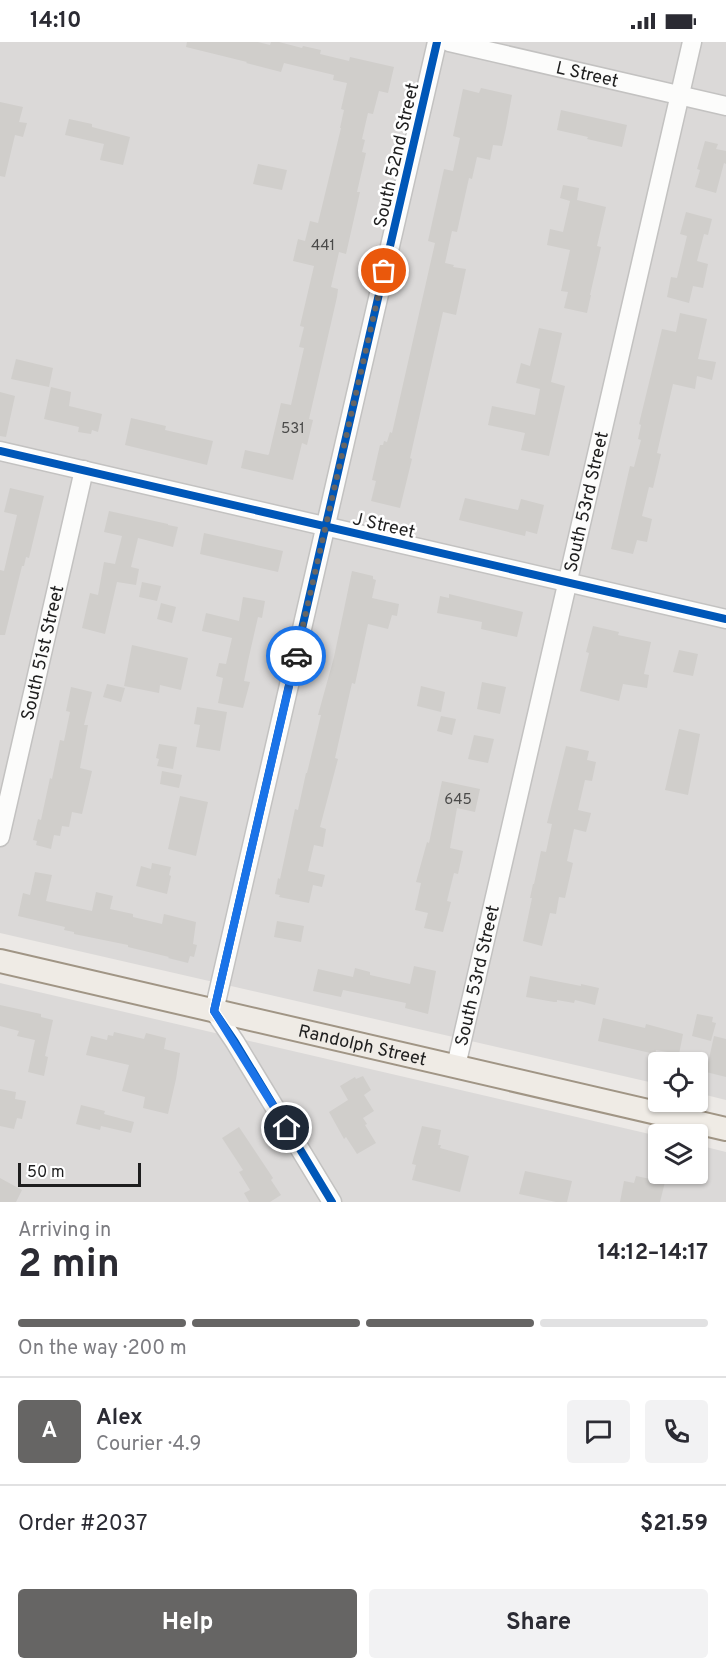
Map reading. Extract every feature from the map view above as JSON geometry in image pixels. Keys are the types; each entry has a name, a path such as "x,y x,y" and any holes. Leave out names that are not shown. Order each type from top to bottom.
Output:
{"main road":[{"name":"Randolph Street","path":"0,961 726,1129"}],"street":[{"name":"South 52nd Street","path":"214,1011 437,42"},
{"name":"L Street","path":"449,42 726,106"},
{"name":"South 53rd Street","path":"456,1066 692,42"},
{"name":"J Street","path":"0,451 726,619"},
{"name":"South 51st Street","path":"0,837 84,470"},
{"path":"214,1011 332,1202"}],"shaded area":[{"path":"0,42 726,42 726,1100 708,1096 708,1052 648,1052 648,1082 0,933"},
{"path":"0,983 648,1134 648,1184 708,1184 708,1148 726,1152 726,1202 0,1202"}],"building":[{"path":"187,42 258,42 270,45 271,42 279,42 321,50 320,54 349,61 350,57 394,67 388,93 379,91 373,114 368,113 362,139 365,140 362,152 366,153 357,192 360,192 346,254 339,252 331,287 338,289 337,297 309,419 313,420 307,445 302,443 293,480 241,468 245,450 269,454 281,403 291,405 304,348 299,347 304,327 300,326 314,266 293,261 298,239 305,241 310,221 318,223 341,128 344,110 341,109 347,83 333,80 334,75 284,63 281,72 186,47"},
{"path":"481,88 512,95 506,128 502,146 493,145 490,160 477,157 472,179 469,178 457,232 452,231 445,263 466,269 456,315 443,312 400,508 371,501 376,481 372,480 380,445 383,445 384,441 387,442 390,432 392,433 435,243 428,241 444,169 453,171 460,138 453,136 463,89 479,93"},
{"path":"0,102 23,107 19,122 27,123 23,137 15,135 5,177 0,176"},
{"path":"561,110 627,125 622,147 557,130"},
{"path":"69,119 130,137 123,165 100,160 104,144 65,135"},
{"path":"705,141 718,144 716,149 726,151 726,164 724,163 716,193 695,187 700,170 697,169"},
{"path":"258,164 287,170 282,190 253,184"},
{"path":"563,185 579,188 577,200 606,207 597,246 601,247 587,313 564,308 568,292 561,291 570,250 547,245 550,229 563,232 570,201 560,198"},
{"path":"686,212 712,219 708,235 704,234 697,261 708,264 703,288 693,286 689,303 667,297 671,277 677,278 687,236 680,234"},
{"path":"680,313 707,319 698,359 716,362 712,380 697,376 695,389 673,384 657,453 661,454 653,488 649,487 642,516 652,519 647,542 637,540 633,554 611,549 630,466 634,467 641,440 638,439 641,425 639,424 662,329 676,332"},
{"path":"539,328 562,333 551,382 565,386 549,456 521,450 525,433 488,425 492,406 535,415 540,389 516,383 521,363 530,366"},
{"path":"16,359 53,368 49,387 11,379"},
{"path":"51,387 71,392 69,406 102,414 98,432 92,430 91,434 78,432 79,427 44,419"},
{"path":"0,392 15,396 6,437 0,436"},
{"path":"131,418 166,426 165,430 213,441 207,465 125,445"},
{"path":"10,488 44,496 29,558 26,557 24,566 22,566 5,635 0,635 0,570 4,571 17,515 4,512"},
{"path":"465,498 518,510 521,499 544,505 537,534 526,531 525,536 459,520"},
{"path":"109,511 178,527 173,547 138,538 131,567 139,569 136,585 117,582 105,634 82,628 90,593 98,595 104,562 115,564 122,536 104,532"},
{"path":"204,533 283,551 278,572 200,554"},
{"path":"352,571 373,576 376,580 372,598 399,604 397,616 392,615 388,629 368,624 355,684 352,683 335,758 338,759 320,827 326,829 323,847 314,845 308,871 325,875 322,887 313,885 309,903 279,897 280,895 275,894 321,715 318,715 334,657"},
{"path":"142,582 161,586 157,601 139,597"},
{"path":"449,594 523,612 517,637 481,629 482,622 437,613 440,596 449,598"},
{"path":"243,597 265,601 262,618 258,617 248,661 244,681 250,682 243,708 218,703 223,678 216,676 219,663 226,664 232,638 202,631 206,613 239,621"},
{"path":"161,603 176,607 172,623 157,619"},
{"path":"593,626 619,632 618,635 651,642 644,674 649,675 647,688 623,684 619,701 580,691"},
{"path":"132,645 188,658 181,690 160,685 159,693 124,686"},
{"path":"679,650 698,654 693,676 673,672"},
{"path":"482,682 506,687 500,714 477,709"},
{"path":"107,684 125,688 121,702 103,697"},
{"path":"421,686 445,692 441,712 417,706"},
{"path":"71,687 92,692 84,725 88,725 80,768 92,771 82,814 72,812 69,827 62,826 60,836 54,835 51,849 36,845 37,841 33,840 38,819 41,820 60,740 64,741 70,712 66,711"},
{"path":"197,707 227,712 220,751 196,747 200,725 194,724"},
{"path":"441,716 456,719 452,735 437,731"},
{"path":"679,729 700,734 688,795 665,790"},
{"path":"474,735 494,739 488,763 468,759"},
{"path":"159,744 177,747 173,769 157,766"},
{"path":"566,746 589,751 587,760 596,762 592,781 585,780 578,810 591,813 586,832 574,829 567,861 573,863 565,898 559,897 556,914 550,913 542,946 523,941 541,851 546,852 552,824 547,823"},
{"path":"162,771 182,775 179,788 160,784"},
{"path":"442,781 480,789 475,812 457,808 450,848 463,851 458,874 454,873 447,901 451,902 443,932 424,928 428,913 415,910 421,883 416,882 427,842 429,843"},
{"path":"180,796 208,802 196,856 168,849"},
{"path":"152,863 171,867 167,894 136,886 141,866 151,869"},
{"path":"35,872 52,875 46,901 92,911 96,892 113,896 110,909 133,914 133,917 162,924 164,914 196,922 193,944 197,945 194,957 190,956 188,963 128,947 128,945 74,934 74,932 64,930 65,927 18,916 23,893 30,895"},
{"path":"277,921 304,926 301,942 274,937"},
{"path":"414,966 436,971 428,1014 405,1008 406,1003 343,990 341,997 313,991 318,969 353,977 355,968 370,972 370,975 410,984"},
{"path":"530,976 599,988 595,1005 575,1000 574,1003 557,1000 554,1002 526,997"},
{"path":"0,1005 41,1014 41,1017 53,1020 45,1056 48,1057 44,1076 28,1072 35,1040 17,1036 19,1031 0,1026"},
{"path":"697,1014 713,1017 712,1022 716,1023 711,1041 692,1036"},
{"path":"603,1018 645,1028 646,1024 683,1034 679,1052 656,1050 648,1052 598,1041"},
{"path":"114,1032 144,1039 146,1033 166,1038 164,1049 180,1053 168,1114 143,1108 145,1097 122,1091 129,1065 86,1055 91,1036 107,1040 108,1035 113,1036"},
{"path":"714,1036 726,1039 726,1077 708,1072"},
{"path":"363,1076 371,1090 364,1095 374,1111 363,1118 376,1143 357,1154 346,1137 344,1139 329,1112 348,1100 340,1086 355,1077 356,1079"},
{"path":"0,1089 16,1092 15,1099 26,1101 22,1119 17,1118 14,1129 0,1126"},
{"path":"81,1105 134,1122 131,1133 101,1126 100,1130 76,1124"},
{"path":"422,1126 441,1130 438,1145 441,1145 440,1148 469,1156 460,1192 412,1180 416,1165 412,1164"},
{"path":"239,1127 273,1178 271,1180 281,1195 270,1202 249,1202 244,1193 250,1190 239,1172 243,1170 222,1138"},
{"path":"525,1171 572,1181 567,1202 556,1202 519,1194"},
{"path":"636,1176 648,1178 648,1184 664,1184 660,1202 620,1202 624,1181 634,1183"},
{"path":"0,1178 22,1190 16,1202 0,1202"}],"cycle path":[{"path":"332,1202 214,1011 437,42"},
{"path":"0,451 726,619"}],"way so far":[{"path":"296,656 384,271"}],"route":[{"path":"287,1128 214,1011 296,656"}]}
